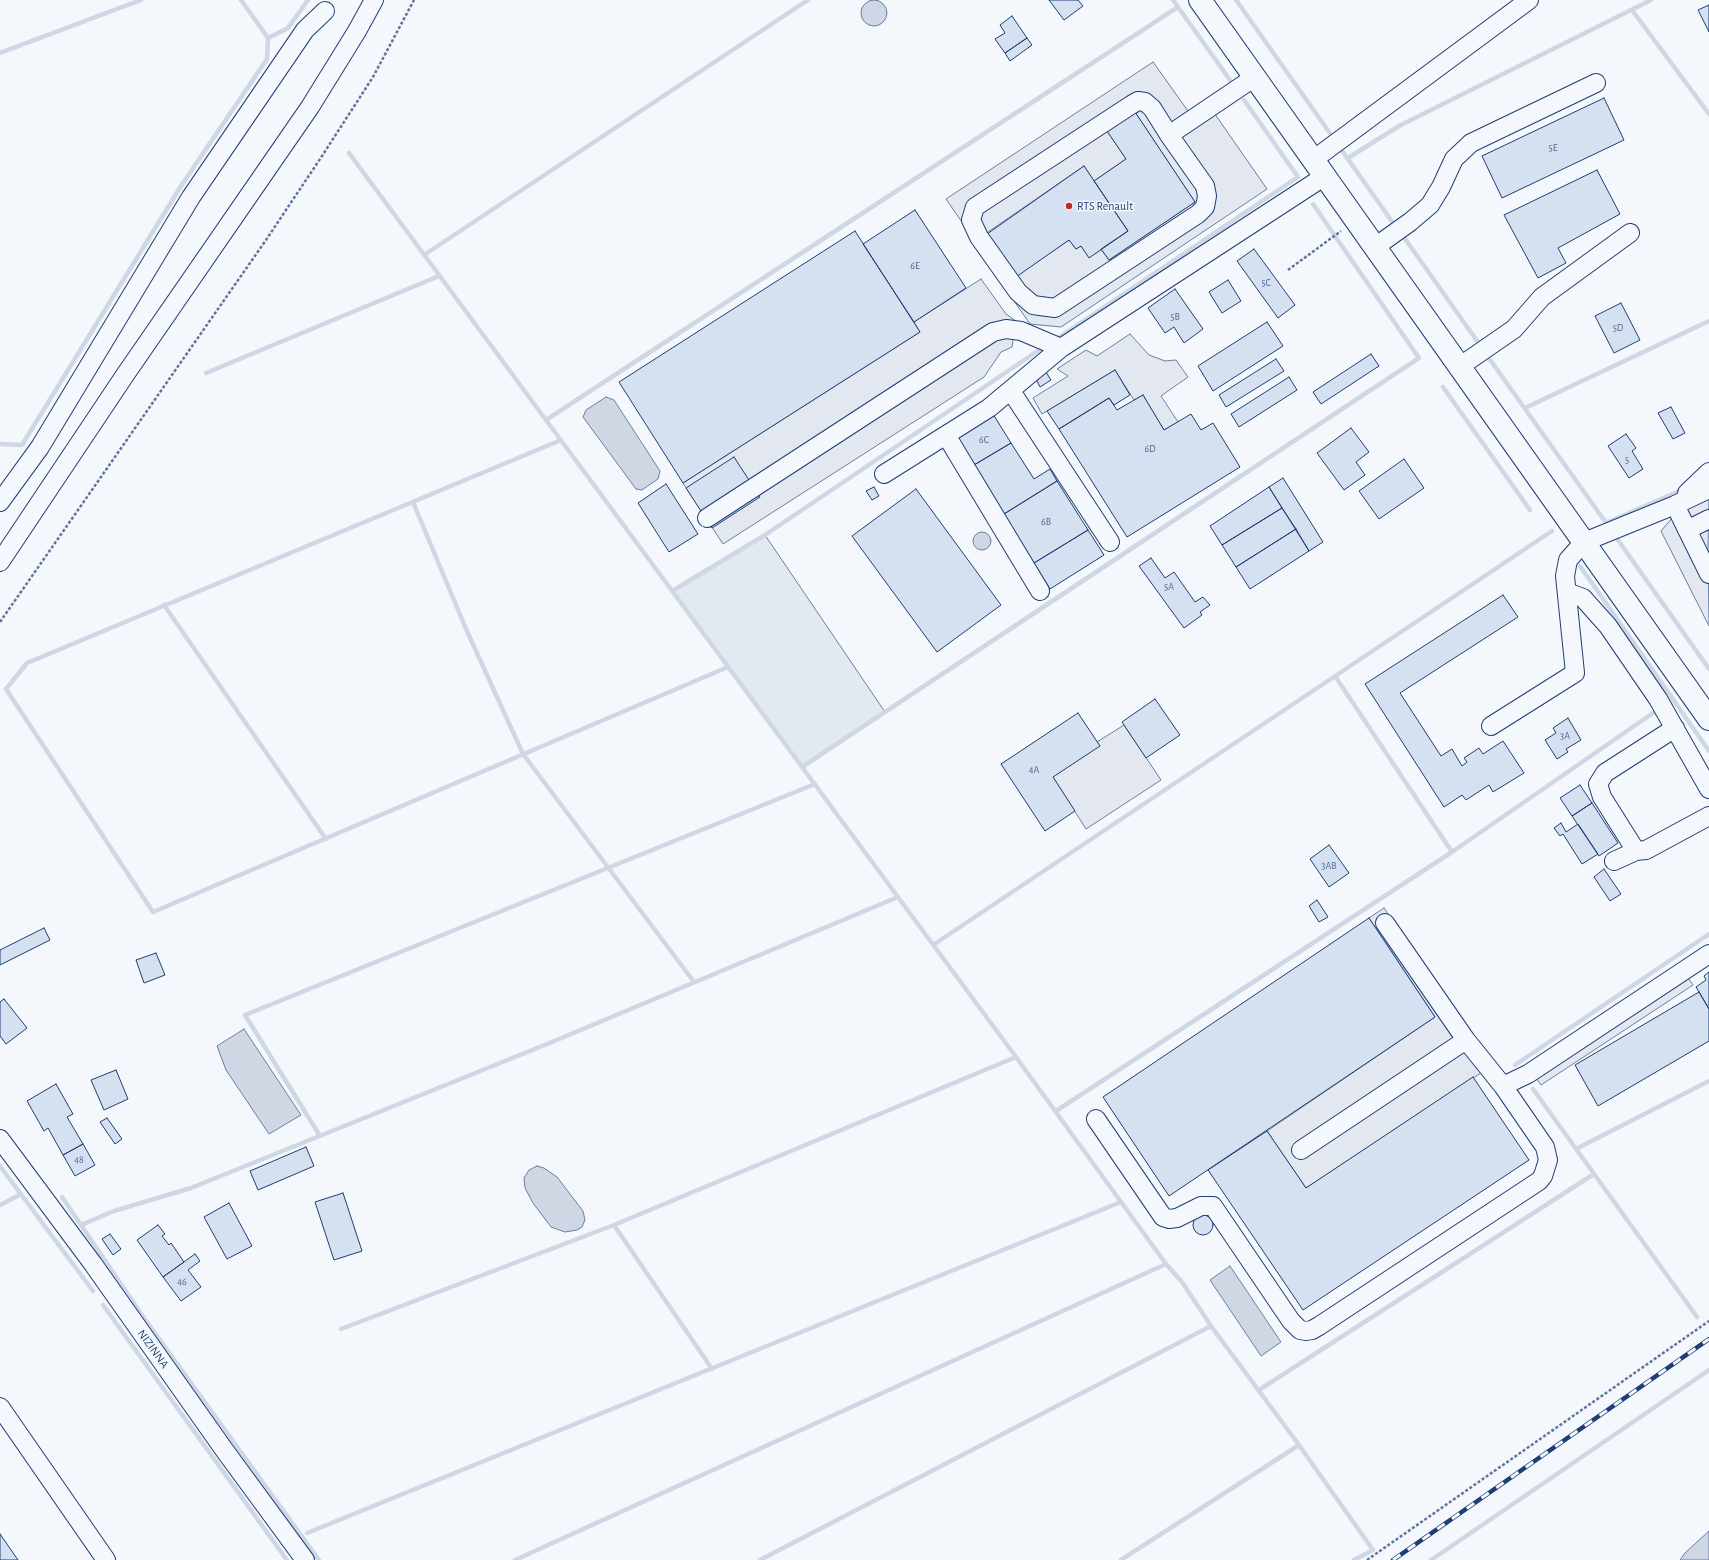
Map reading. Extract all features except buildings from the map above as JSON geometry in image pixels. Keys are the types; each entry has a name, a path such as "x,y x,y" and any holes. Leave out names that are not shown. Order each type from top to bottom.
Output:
{"main road":[{"path":"1200,0 1709,719"}],"street":[{"path":"0,562 125,375 310,107 357,31 374,0"},
{"path":"884,474 988,408 1061,348 1319,168 1529,0"},
{"path":"0,502 40,447 191,197 304,30 325,11"},
{"path":"1169,135 1255,77"},
{"path":"1374,247 1410,222 1430,205 1441,187 1454,159 1471,143 1596,83"},
{"path":"1138,101 1145,102 1152,108 1169,135 1204,186 1207,196 1205,207 1198,214 1055,308 1033,305 1018,292 979,237 971,220 975,207 1131,104 1138,101"},
{"path":"1459,366 1514,329 1542,297 1630,233"},
{"path":"707,518 994,332 1006,329 1021,331 1061,348"},
{"path":"1010,391 1110,542"},
{"path":"946,435 1040,591"},
{"path":"1675,505 1709,472"},
{"path":"1491,726 1575,673 1565,576 1568,560 1584,542 1675,505 1709,488"},
{"path":"1675,505 1709,574"},
{"path":"1687,530 1709,519"},
{"path":"1567,592 1583,598 1608,626 1658,699 1709,789"},
{"path":"1636,851 1602,797 1598,784 1605,773 1675,728"},
{"path":"1614,861 1636,851 1646,850 1709,816"},
{"path":"1096,1119 1164,1217 1169,1219 1177,1218 1201,1206 1214,1206 1291,1321 1300,1330 1306,1331 1312,1330 1319,1326 1539,1181 1543,1176 1548,1160 1545,1147 1503,1086 1466,1040 1385,923"},
{"path":"1503,1086 1528,1074 1709,954"},
{"path":"1301,1150 1466,1040"},
{"name":"NIZINNA","path":"0,1139 93,1264 305,1560"},
{"path":"0,1407 106,1560"}],"path":[{"path":"0,622 266,240 322,156 373,77 414,0"},
{"path":"1288,270 1356,220"},
{"path":"1367,1560 1709,1321"}],"shaded area":[{"path":"874,0 883,4 887,13 883,22 874,26 865,22 861,13 865,4"},
{"path":"1153,62 1193,118 1210,107 1267,189 1061,327 1030,324 1003,285 1069,240 1076,249 1081,246 1089,257 1101,249 1109,260 1195,202 1135,112 1107,131 1126,159 1094,181 1084,166 975,241 946,199"},
{"path":"981,279 1006,314 1016,321 1012,347 1001,352 984,377 723,544 683,483 920,332 914,322"},
{"path":"1130,334 1149,355 1165,361 1176,360 1188,377 1161,396 1178,422 1164,430 1143,395 1134,400 1115,370 1042,414 1033,398 1068,376 1057,369 1086,350 1097,356"},
{"path":"606,397 614,400 660,471 658,479 642,490 636,489 583,417 586,410"},
{"path":"1709,497 1709,626 1661,531 1672,518"},
{"path":"982,532 988,535 991,541 988,547 982,550 976,547 973,541 976,535"},
{"path":"765,535 885,712 802,767 672,591"},
{"path":"1124,725 1161,780 1086,829 1053,777 1097,742"},
{"path":"1384,908 1493,1065 1306,1188 1267,1131 1435,1017 1369,918"},
{"path":"1683,971 1693,985 1541,1085 1531,1071"},
{"path":"244,1029 301,1115 269,1134 226,1070 217,1046"},
{"path":"537,1166 544,1168 557,1177 583,1211 585,1220 582,1227 577,1230 565,1232 551,1227 533,1203 525,1188 524,1178 529,1170"},
{"path":"1230,1266 1281,1342 1261,1356 1210,1280"},
{"path":"1709,1531 1709,1560 1680,1560 1685,1553"}],"waterway":[{"path":"0,53 141,0"},
{"path":"0,444 22,445 181,186 267,59 268,38 241,0"},
{"path":"268,38 288,28 308,0"},
{"path":"424,255 808,0"},
{"path":"1173,0 1230,80"},
{"path":"1236,0 1334,139"},
{"path":"1348,158 1399,126 1651,0"},
{"path":"546,420 1178,7"},
{"path":"1632,10 1709,114"},
{"path":"1055,340 1298,177 1244,100"},
{"path":"1338,145 1396,227"},
{"path":"349,153 1016,1057 1166,1264 1182,1282 1211,1326 1299,1445 1121,1560"},
{"path":"802,767 1419,358 1313,204"},
{"path":"1401,233 1482,348"},
{"path":"206,373 439,276"},
{"path":"1525,408 1709,321"},
{"path":"672,591 765,535 1045,346"},
{"path":"1486,354 1609,527"},
{"path":"1443,387 1530,510"},
{"path":"561,440 27,663 6,689 153,912 728,667"},
{"path":"1606,523 1684,489"},
{"path":"413,502 466,629 523,754 694,982"},
{"path":"933,945 1552,531"},
{"path":"1613,533 1709,669"},
{"path":"1580,566 1709,751"},
{"path":"164,605 326,839"},
{"path":"1335,676 1452,852"},
{"path":"1056,1111 1452,852 1653,713"},
{"path":"320,1136 245,1015 815,784"},
{"path":"81,1225 114,1211 191,1188 552,1042 898,897"},
{"path":"1515,1065 1709,934"},
{"path":"341,1329 614,1225 1016,1057"},
{"path":"1576,1149 1709,1081"},
{"path":"1533,1089 1697,1317"},
{"path":"0,1166 93,1291"},
{"path":"1259,1390 1594,1174"},
{"path":"0,1205 21,1194"},
{"path":"62,1197 144,1318 319,1560"},
{"path":"307,1533 1121,1202"},
{"path":"614,1225 712,1369"},
{"path":"515,1560 1166,1264"},
{"path":"103,1305 287,1560"},
{"path":"760,1560 1211,1326"},
{"path":"1431,1560 1709,1370"},
{"path":"1299,1445 1373,1550 1354,1560"}],"railway":[{"path":"1393,1560 1709,1339"}],"place":[{"name":"RTS Renault","path":"1069,206"}]}
